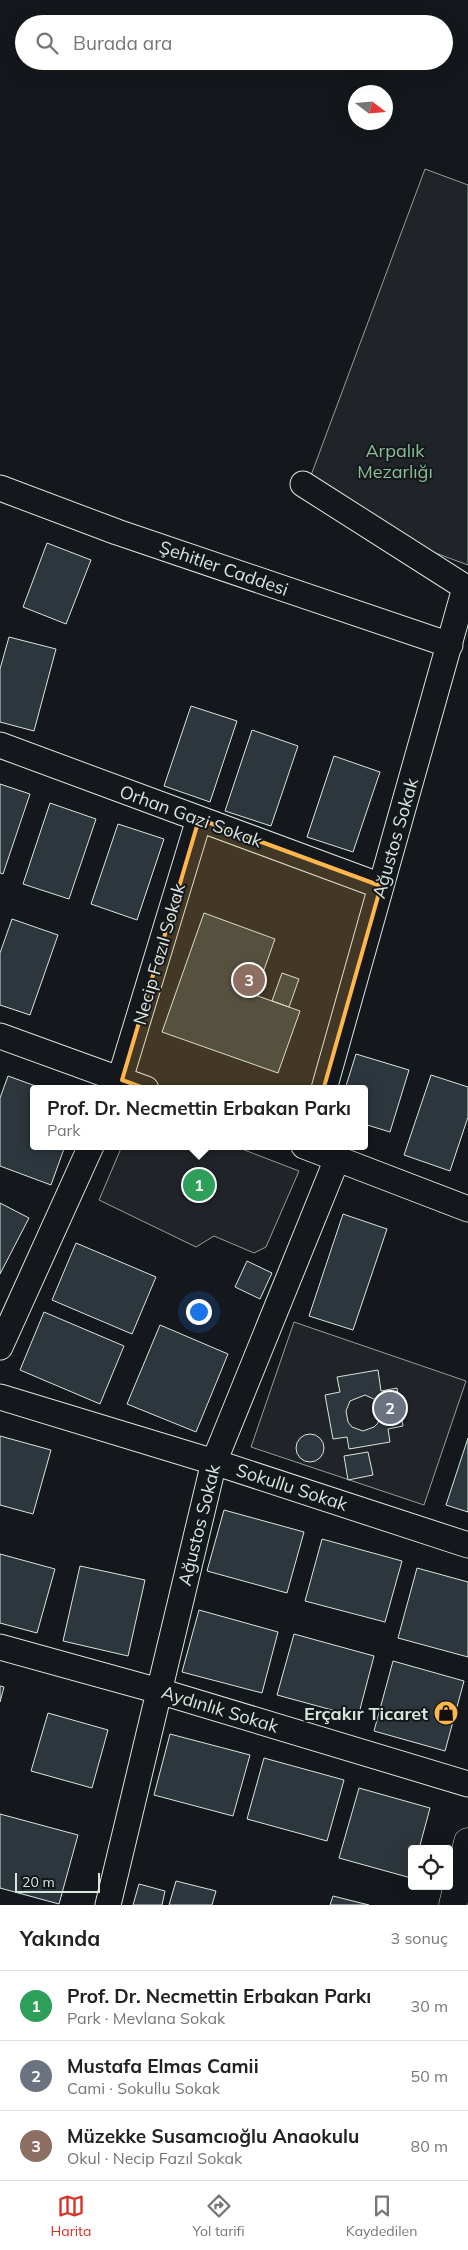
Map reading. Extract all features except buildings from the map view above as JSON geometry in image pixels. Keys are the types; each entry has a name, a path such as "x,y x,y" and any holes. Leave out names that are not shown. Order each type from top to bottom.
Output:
{"main road":[{"path":"453,1905 468,1842"}],"street":[{"path":"303,484 467,588"},
{"name":"Şehitler Caddesi","path":"0,488 117,532 450,644"},
{"name":"Ağustos Sokak","path":"325,1085 467,588"},
{"name":"Orhan Gazi Sokak","path":"0,745 381,886"},
{"name":"Necip Fazıl Sokak","path":"120,1084 199,819"},
{"path":"0,1036 120,1084"},
{"path":"0,1347 89,1150"},
{"path":"314,1150 468,1210"},
{"name":"Ağustos Sokak","path":"108,1905 214,1462 337,1159"},
{"name":"Sokullu Sokak","path":"0,1397 214,1462 468,1545"},
{"name":"Aydınlık Sokak","path":"0,1647 160,1691 468,1784"}],"highlighted area":[{"path":"199,819 381,886 307,1147 122,1080"}],"green space":[{"name":"Arpalık Mezarlığı","path":"425,169 468,185 468,565 354,523 310,478"},
{"path":"120,1150 244,1150 299,1171 266,1247 254,1253 214,1236 196,1247 99,1200"},
{"path":"294,1322 466,1381 424,1505 251,1447"}],"place":[{"name":"Müzekke Susamcıoğlu Anaokulu","path":"249,980"},
{"name":"Prof. Dr. Necmettin Erbakan Parkı","path":"199,1185"},
{"name":"Mustafa Elmas Camii","path":"390,1408"},
{"name":"Erçakır Ticaret","path":"446,1713"}]}
